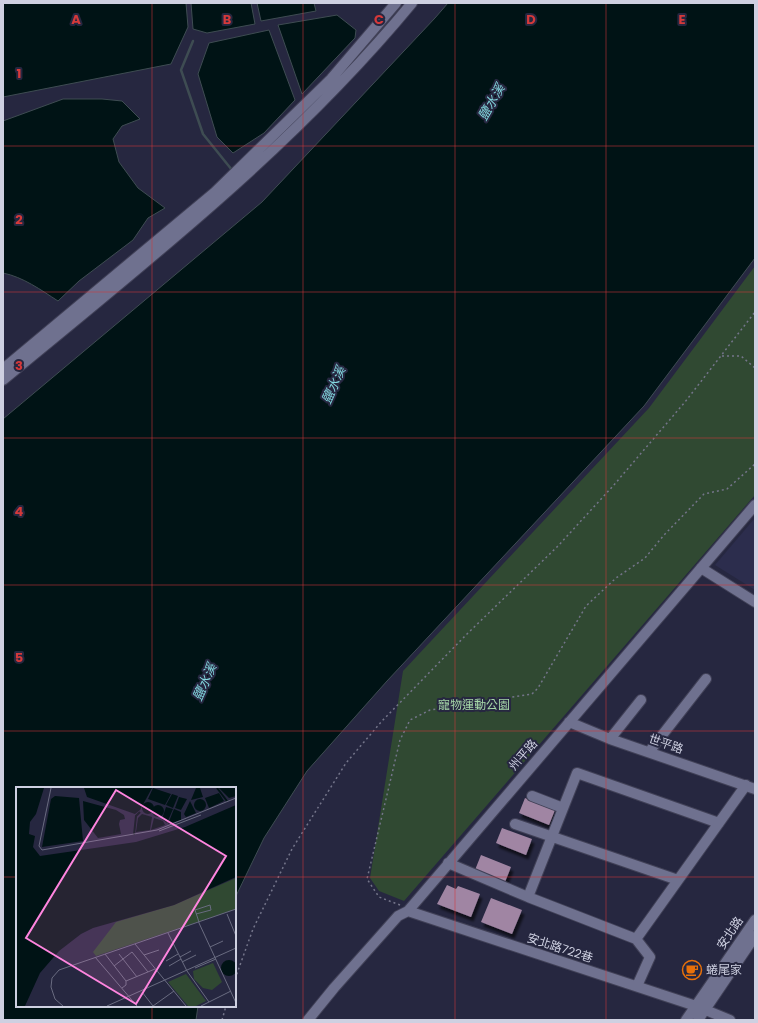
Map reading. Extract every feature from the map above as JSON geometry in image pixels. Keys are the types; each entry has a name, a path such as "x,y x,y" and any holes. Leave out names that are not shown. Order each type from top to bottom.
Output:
{"street":[{"path":"3,369 215,192 331,80 396,3"},
{"path":"3,380 222,198 323,102 386,34 412,3"},
{"name":"州平路","path":"308,1020 334,988 398,916 408,911 755,505"},
{"path":"701,568 755,602"},
{"path":"649,752 706,679"},
{"path":"610,739 641,700"},
{"name":"世平路","path":"569,722 610,739 750,787"},
{"path":"528,897 577,773 719,822"},
{"path":"636,939 719,822 750,787"},
{"path":"532,796 563,808"},
{"path":"515,824 678,880"},
{"path":"448,863 528,897 636,939 650,957 637,986"},
{"name":"安北路722巷","path":"408,911 637,986 730,1020"},
{"name":"安北路","path":"698,1020 700,1008 755,920"},
{"name":"安北路","path":"686,1020 700,1008 752,947 755,936"}],"path":[{"path":"236,976 253,930 292,849 346,763 382,721 467,634 558,546 623,474 722,356 755,312"},
{"path":"722,356 741,356 755,368"},
{"path":"408,911 399,905 379,897 367,879 400,740 410,720 430,710 532,694 538,688 586,606 616,578 645,558 664,535 704,494 727,489 755,464"},
{"path":"222,1020 226,1007"}],"shaded area":[{"path":"755,518 755,590 715,565"}],"green space":[{"name":"寵物運動公園","path":"755,266 755,495 404,901 379,891 370,878 403,671 649,408"}],"water":[{"path":"3,3 186,3 188,27 171,64 3,97"},
{"path":"191,3 251,3 255,24 207,33 193,29"},
{"path":"257,3 314,3 316,11 261,21"},
{"name":"鹽水溪","path":"448,3 755,3 755,258 644,406 387,681 307,771 264,838 236,896 236,787 16,787 16,1007 198,1007 196,1020 3,1020 3,419 262,202"},
{"path":"337,15 356,30 355,38 302,94 278,25"},
{"path":"269,30 295,100 264,133 233,153 217,137 198,74 209,43"},
{"path":"63,99 102,99 122,101 140,119 122,126 113,139 119,162 138,188 165,208 148,218 133,240 79,281 58,301 25,281 3,273 3,121"}],"building":[{"path":"525,798 555,810 549,825 519,813"},
{"path":"502,828 532,839 526,855 496,843"},
{"path":"481,855 511,867 505,882 475,870"},
{"path":"447,885 456,889 458,886 480,894 471,917 437,904"},
{"path":"491,898 522,910 512,934 481,922"}],"waterway":[{"path":"193,41 181,70 203,134 232,170"}],"place":[{"name":"蜷尾家","path":"692,970"}]}
